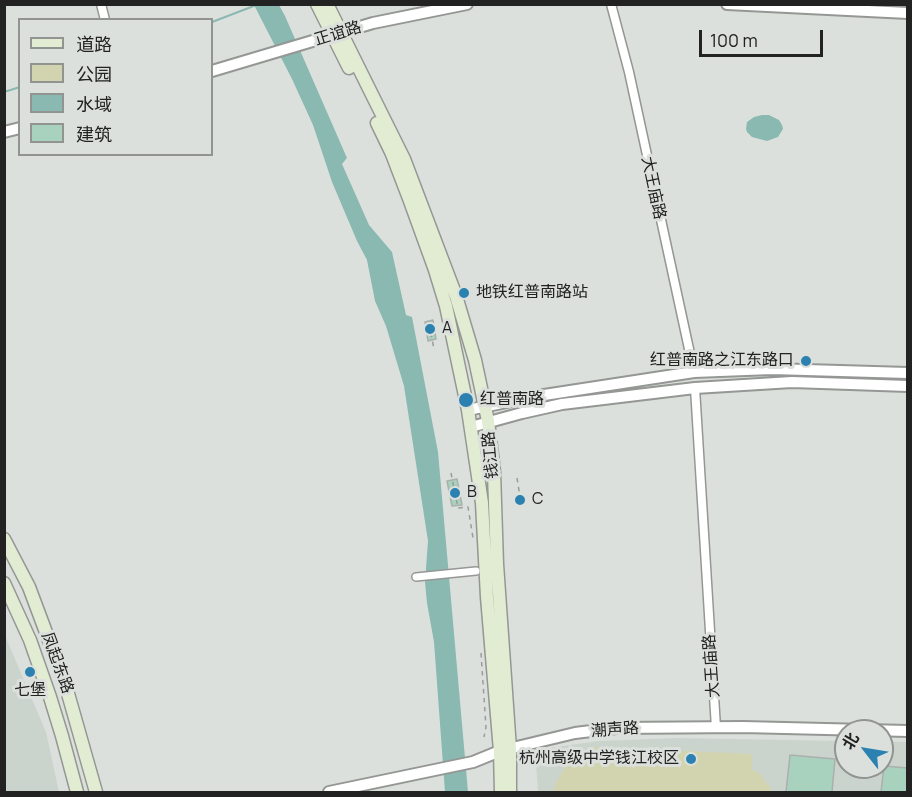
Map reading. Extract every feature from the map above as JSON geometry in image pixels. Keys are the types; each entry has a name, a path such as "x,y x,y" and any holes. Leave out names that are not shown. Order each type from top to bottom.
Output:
{"main road":[{"name":"钱江路","path":"317,4 337,34 404,159 475,360 488,421 494,472 505,750 501,792"},
{"name":"钱江路","path":"327,4 337,34 410,201 446,306 468,410 482,503 487,597 510,792"},
{"name":"凤起东路","path":"4,540 29,587 65,683 96,792"},
{"name":"凤起东路","path":"4,583 30,640 50,697 77,792"}],"street":[{"name":"正谊路","path":"213,71 373,23 466,4"},
{"name":"大王庙路","path":"611,4 629,72 694,372"},
{"path":"727,4 860,8 908,13"},
{"path":"468,410 563,392 694,372 772,369 908,373"},
{"path":"471,427 562,404 695,388 792,382 908,386"},
{"name":"大王庙路","path":"695,388 716,728"},
{"path":"416,577 476,571"},
{"name":"潮声路","path":"329,792 473,762 505,750 576,733 616,728 743,727 908,731"}],"path":[{"path":"429,324 434,349"},
{"path":"451,473 458,508 468,507 474,545"},
{"path":"517,478 521,503"},
{"path":"480,645 486,727 484,737"}],"shaded area":[{"path":"4,633 46,732 59,792 5,792"},
{"name":"杭州高级中学钱江校区","path":"678,738 834,741 834,779 894,779 894,741 907,742 907,792 538,792 535,750 598,741"}],"green space":[{"path":"595,747 752,754 752,770 759,773 772,792 553,792 564,769 574,759"}],"water":[{"path":"254,5 279,5 285,16 347,158 342,164 369,225 392,252 406,315 412,317 438,452 468,792 445,792 434,642 425,582 428,541 404,386 386,326 375,301 367,260 332,182 313,125"},
{"path":"762,115 769,115 779,120 783,129 778,137 767,141 752,137 747,132 747,122"}],"building":[{"name":"A","path":"433,320 436,339 428,341 425,322"},
{"name":"B","path":"457,479 462,505 452,506 447,481"},
{"path":"790,755 834,759 832,792 786,792"},
{"path":"894,767 908,768 908,792 881,792 882,779 894,779"}],"waterway":[{"path":"213,22 259,4"},
{"path":"4,92 18,88"}],"place":[{"name":"地铁红普南路站","path":"464,293"},
{"name":"A","path":"430,329"},
{"name":"红普南路之江东路口","path":"806,361"},
{"name":"红普南路","path":"466,400"},
{"name":"B","path":"455,493"},
{"name":"C","path":"520,500"},
{"name":"七堡","path":"30,672"},
{"name":"杭州高级中学钱江校区","path":"691,759"}]}
